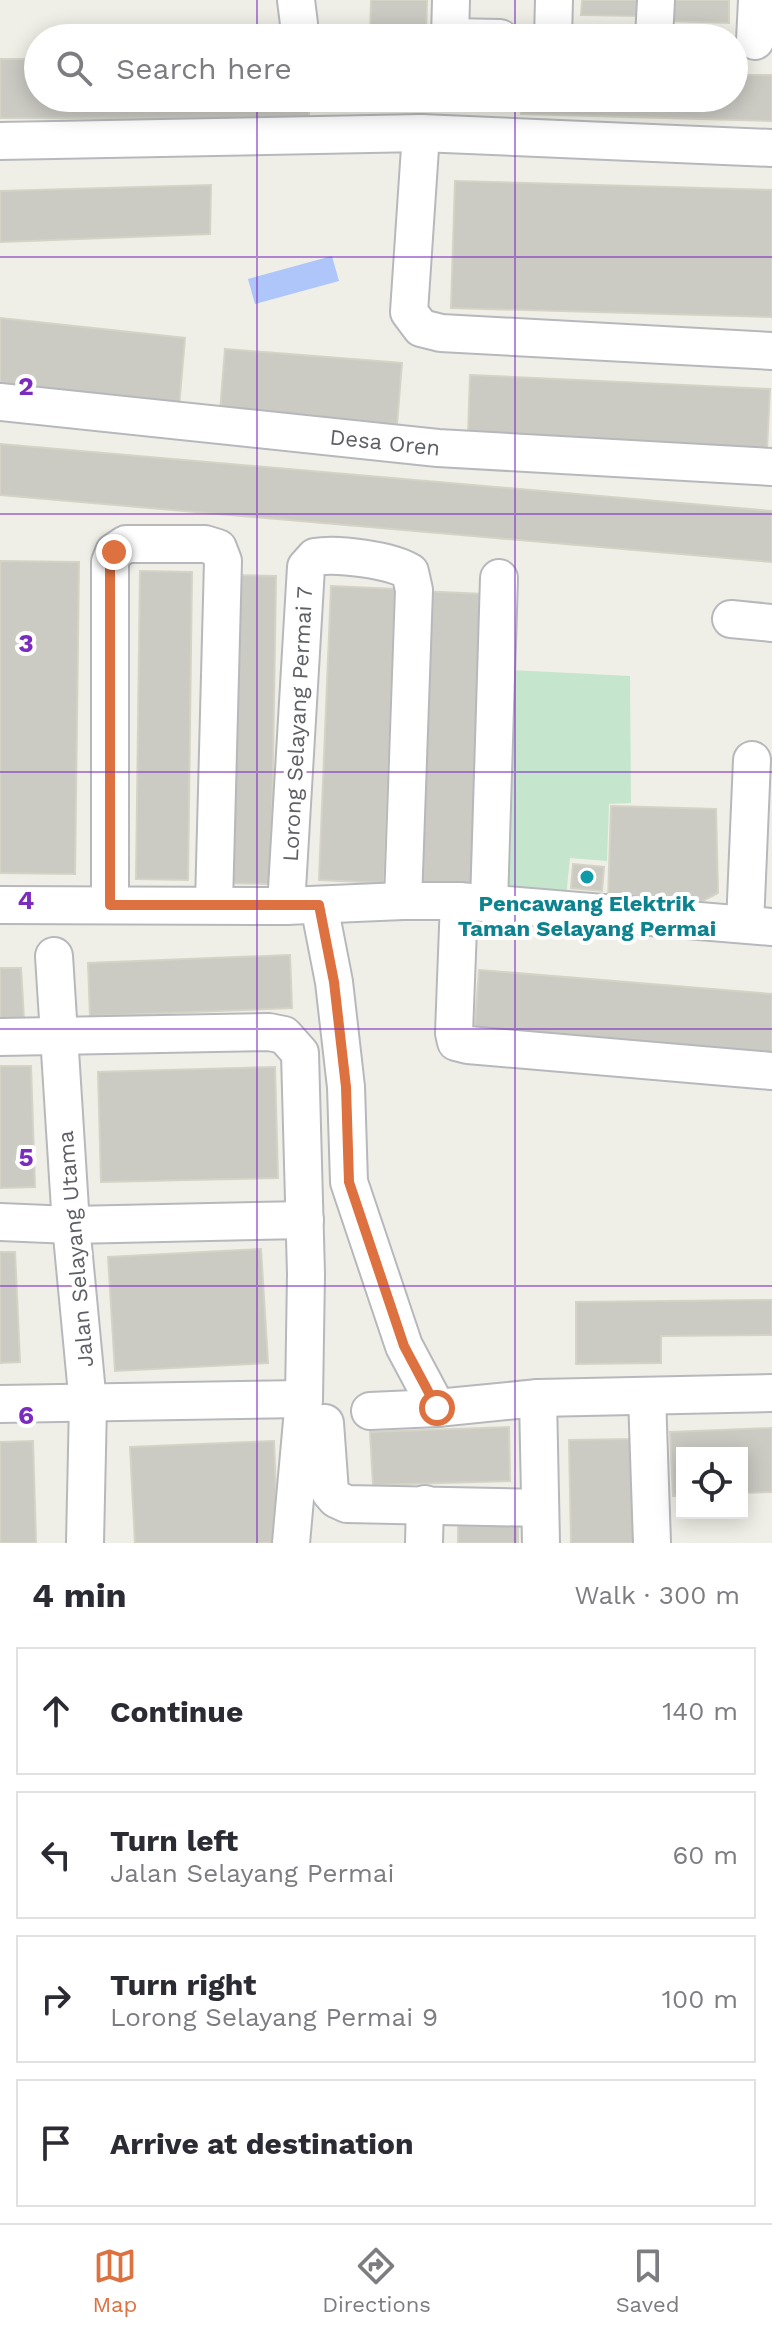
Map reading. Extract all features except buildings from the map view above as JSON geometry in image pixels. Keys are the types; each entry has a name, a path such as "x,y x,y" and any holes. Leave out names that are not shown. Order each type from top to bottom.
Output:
{"street":[{"path":"450,24 451,0"},
{"path":"553,24 554,0"},
{"path":"655,24 656,0"},
{"path":"754,41 757,0"},
{"path":"0,141 421,133 772,148"},
{"path":"421,133 409,312 421,328 441,333 772,351"},
{"name":"Desa Oren","path":"0,402 438,448 772,467"},
{"path":"110,905 110,562 114,552 126,544 205,544 218,548 223,561 214,904"},
{"name":"Lorong Selayang Permai 7","path":"302,905 306,567 315,557 327,555 398,564 410,572 414,590 403,901"},
{"path":"499,578 474,902 454,1033 456,1042 772,1071"},
{"path":"731,619 772,623"},
{"path":"0,905 474,902 758,925 752,760"},
{"path":"302,905 334,982 346,1087 349,1182 404,1346 437,1408"},
{"name":"Jalan Selayang Utama","path":"54,956 71,1225 88,1404 85,1543"},
{"path":"0,1037 269,1032 284,1035 300,1053 314,1411 330,1492 336,1499 347,1504 425,1504 541,1526 538,1398"},
{"path":"0,1222 71,1225 305,1220"},
{"path":"370,1411 538,1398 772,1393"},
{"path":"647,1396 662,1522"},
{"path":"0,1404 314,1411"},
{"path":"291,1543 314,1411"},
{"path":"424,1543 425,1504"}],"green space":[{"path":"511,670 630,676 631,803 609,804 607,861 570,858 566,897 507,891"}],"water":[{"path":"332,256 339,281 255,304 248,279"}],"place":[{"name":"Pencawang Elektrik Taman Selayang Permai","path":"587,877"}],"route":[{"path":"114,552 110,562 110,905 319,905 334,982 346,1087 349,1182 404,1346 437,1408"}]}
